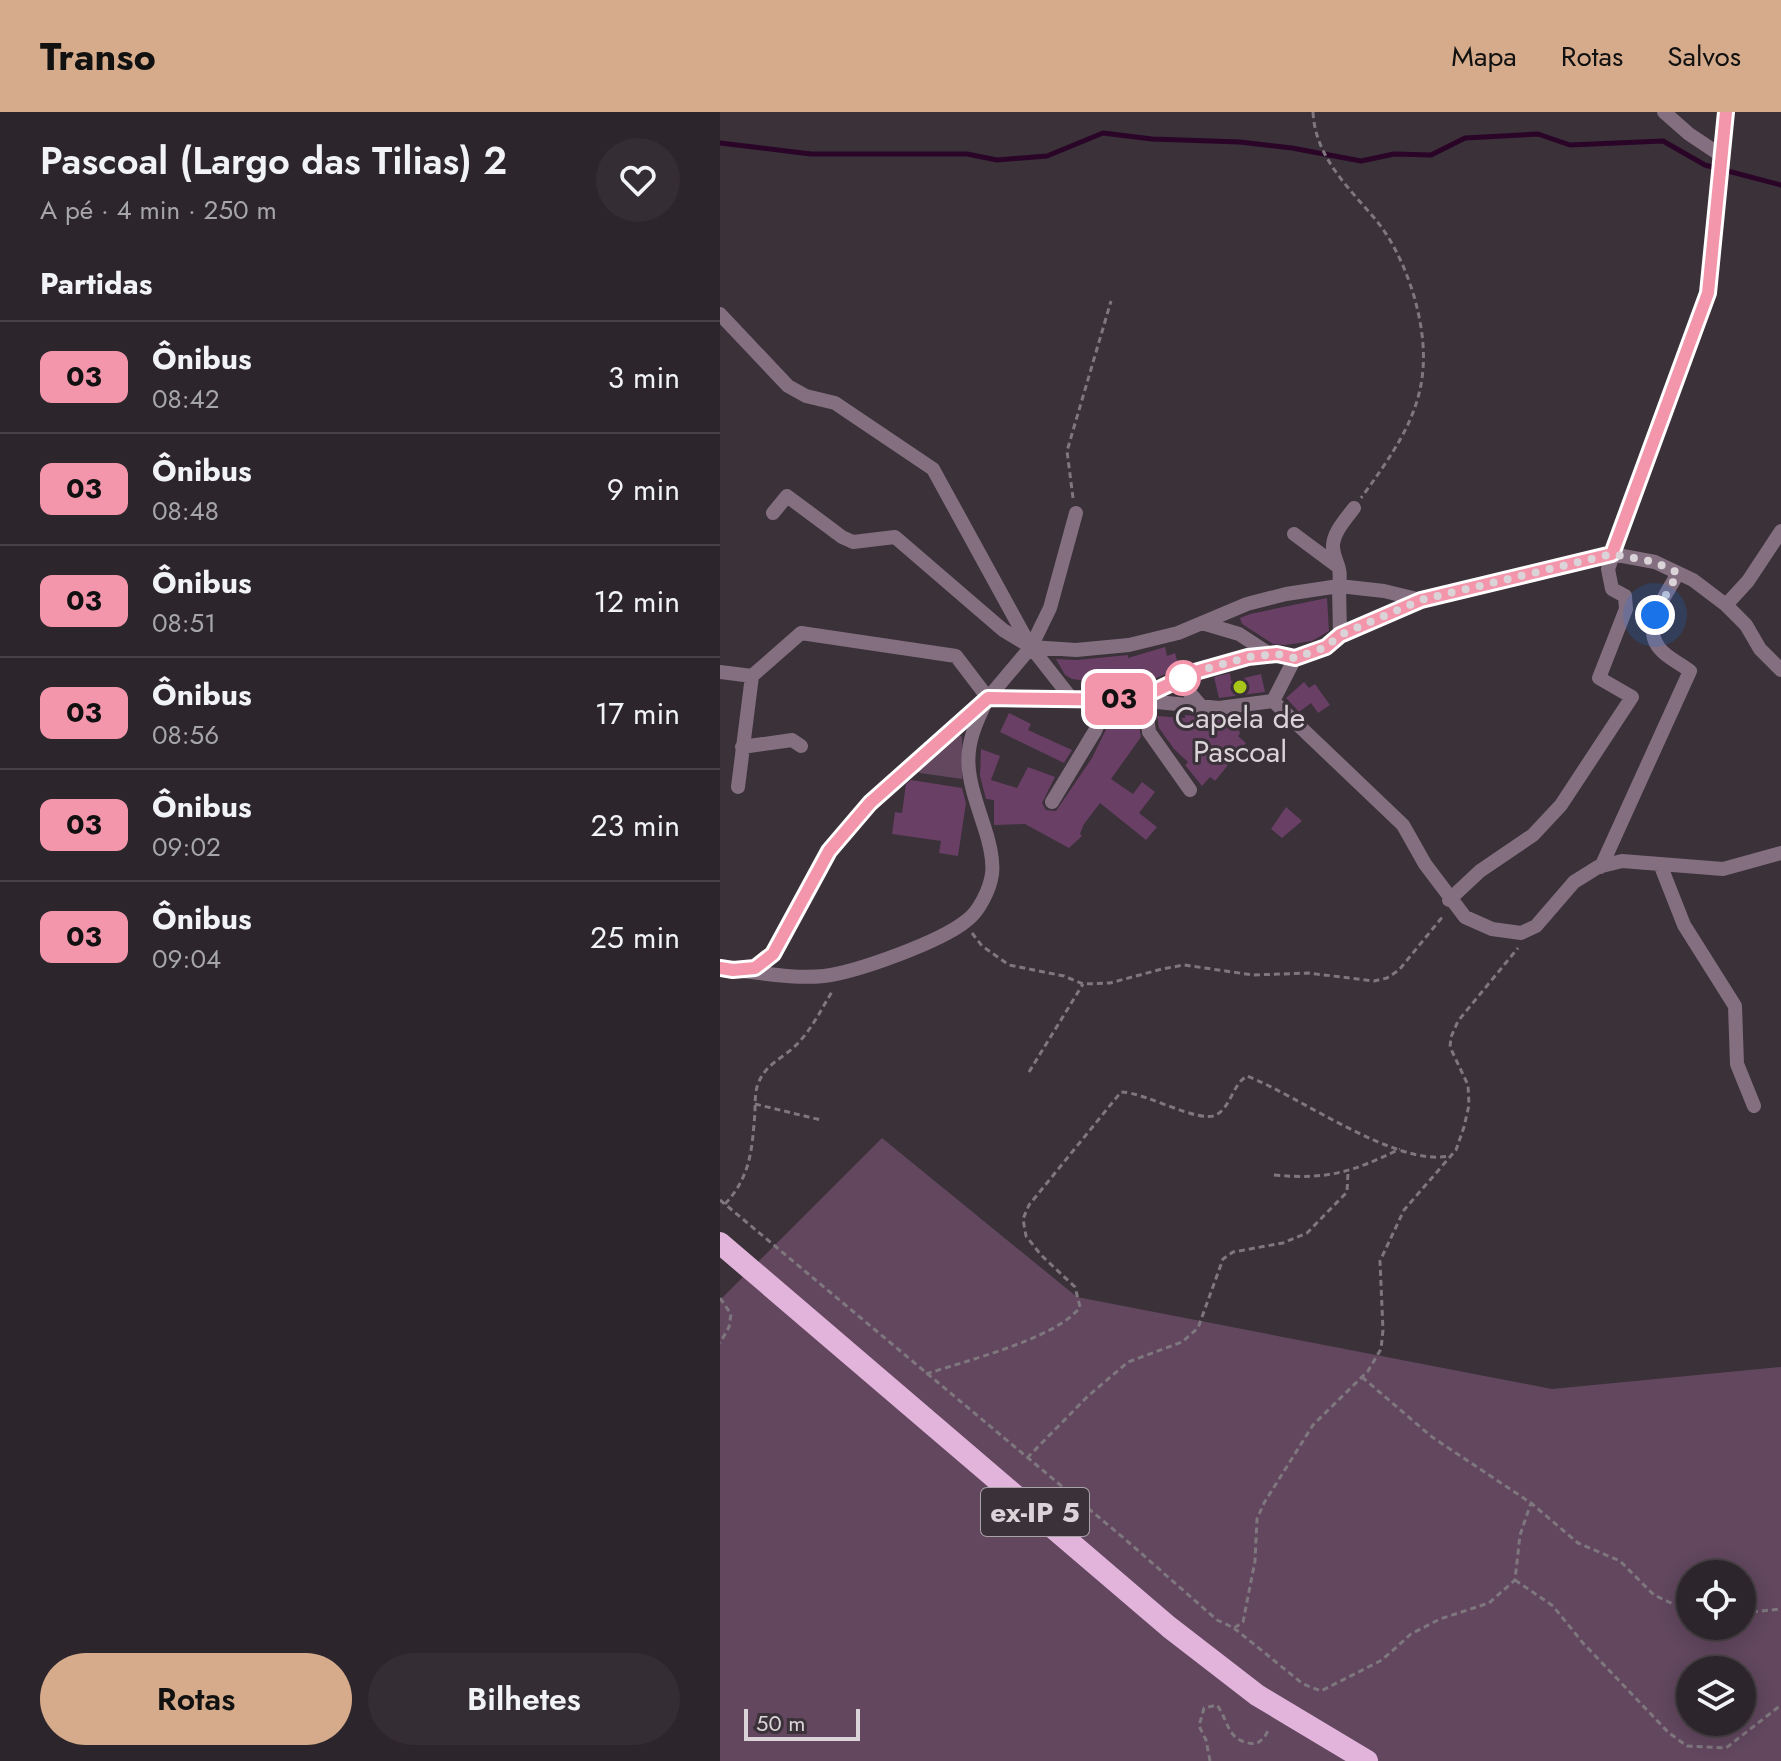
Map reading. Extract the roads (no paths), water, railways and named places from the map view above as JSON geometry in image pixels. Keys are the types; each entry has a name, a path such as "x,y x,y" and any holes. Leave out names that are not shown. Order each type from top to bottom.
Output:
{"highway":[{"name":"ex-IP 5","path":"720,1243 1169,1627 1257,1695 1367,1761"}],"street":[{"path":"1664,112 1689,134 1722,156"},
{"path":"1449,900 1480,871 1533,835 1561,805 1632,697 1599,678 1626,609 1625,596 1612,589 1608,569 1708,293 1726,112"},
{"path":"723,321 788,386 806,396 835,403 933,469 1031,647 1071,698"},
{"path":"773,513 787,496 853,542 895,537 1003,630 1031,647 1076,650 1129,645 1178,633 1260,600 1339,586 1384,591 1421,600"},
{"path":"1340,635 1341,569 1333,545 1336,533 1354,508"},
{"path":"726,969 755,968 773,954 829,851 870,803 988,698 1031,647 1050,608 1076,513"},
{"path":"1726,605 1748,581 1781,531"},
{"path":"1294,534 1341,569"},
{"path":"1140,700 1195,672 1248,657 1271,655 1295,658 1326,647 1340,635 1421,600 1612,554 1655,562 1693,580 1746,625 1760,649 1781,670"},
{"path":"1601,867 1690,671 1662,652 1654,641 1655,615 1678,573"},
{"path":"1202,623 1239,634 1271,655"},
{"path":"738,787 752,676 801,633 956,656 988,698"},
{"path":"1273,701 1295,658"},
{"path":"720,672 752,676"},
{"path":"1195,672 1189,692 1201,706"},
{"path":"988,698 1140,700 1219,708 1273,701"},
{"path":"726,969 785,975 843,973 905,951 969,920 986,894 992,873 990,847 968,774 969,743 988,698"},
{"path":"1052,802 1095,731 1109,699"},
{"path":"1140,700 1149,732 1190,790"},
{"path":"1273,701 1403,825 1449,900 1465,917 1492,929 1521,933 1536,926 1574,882 1601,867 1622,861 1723,869 1781,853"},
{"path":"742,747 792,740 801,746"},
{"path":"1660,864 1684,925 1735,1006 1737,1064 1754,1106"}],"waterway":[{"path":"720,143 811,154 967,154 997,160 1047,156 1103,133 1152,139 1240,142 1361,161 1394,154 1431,155 1465,138 1538,134 1570,145 1663,141 1705,165 1781,185"}],"place":[{"name":"Capela de Pascoal","path":"1240,687"}]}
